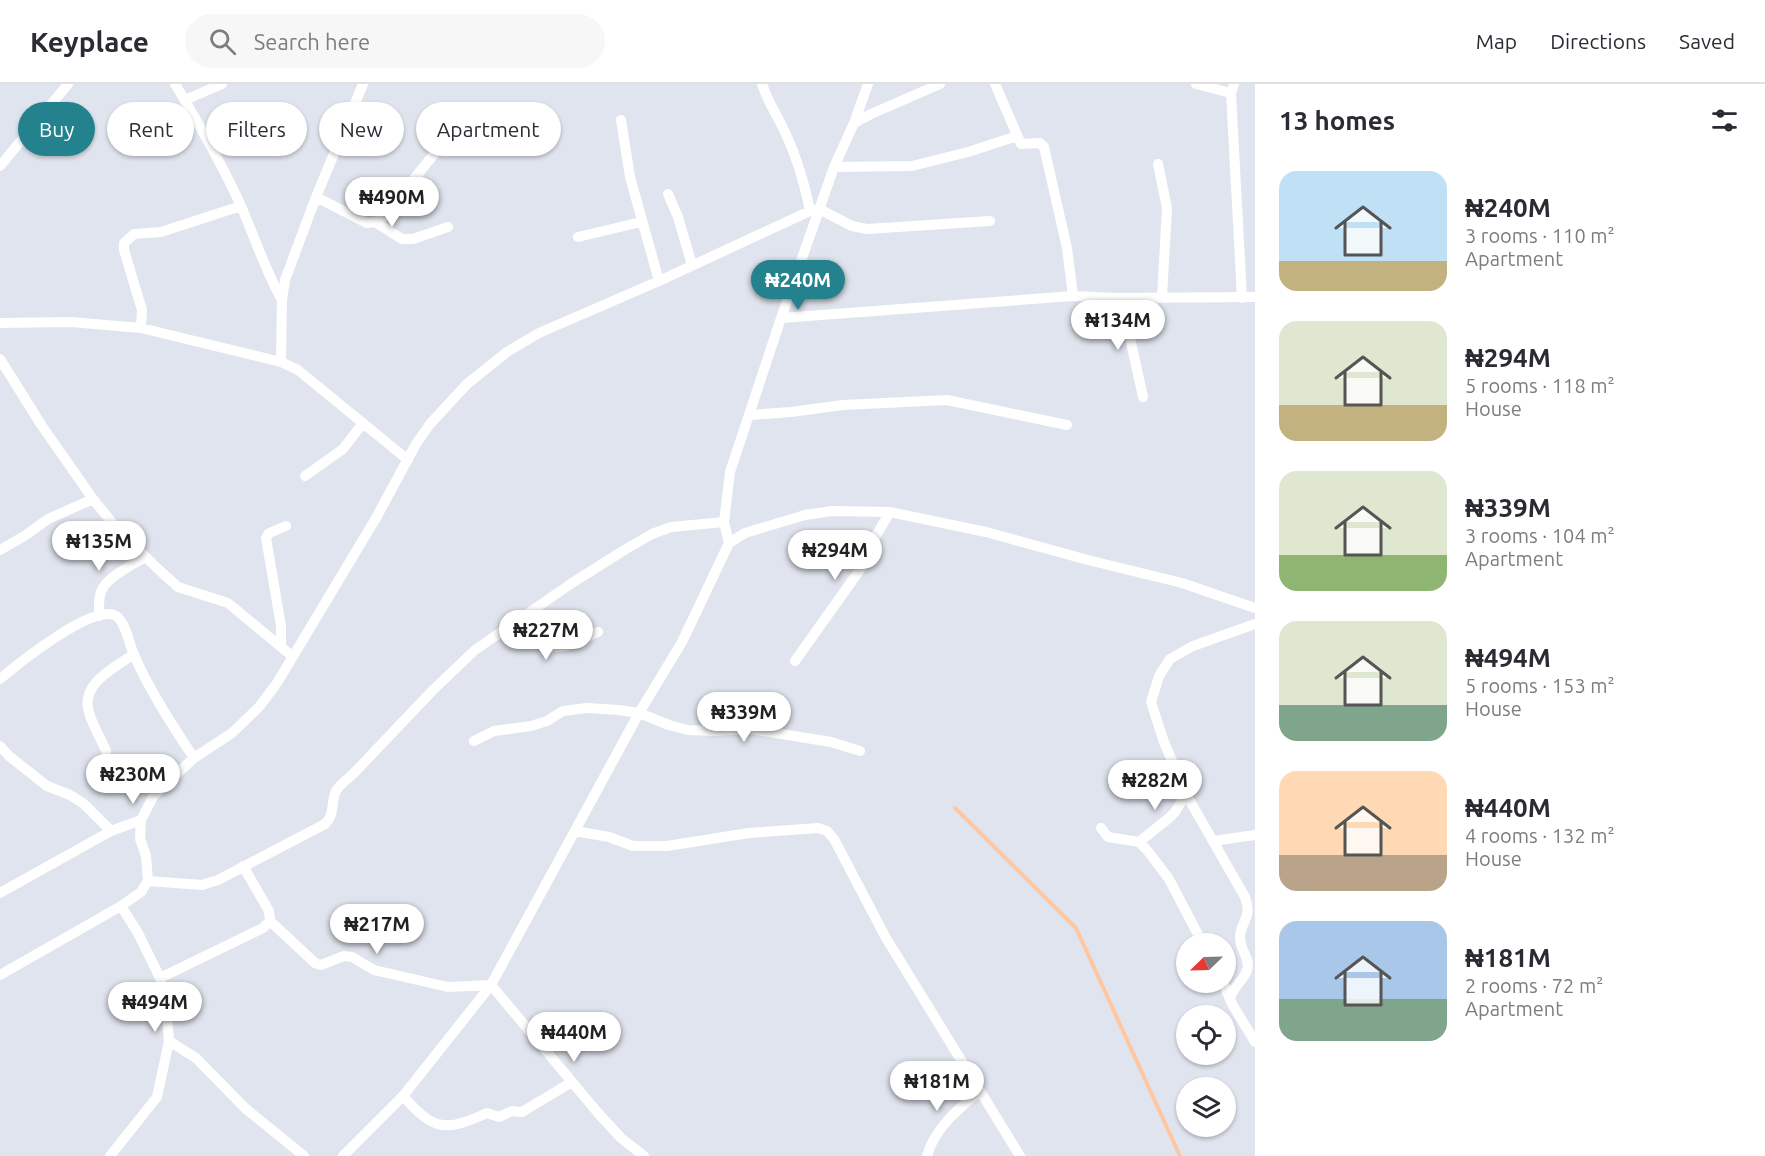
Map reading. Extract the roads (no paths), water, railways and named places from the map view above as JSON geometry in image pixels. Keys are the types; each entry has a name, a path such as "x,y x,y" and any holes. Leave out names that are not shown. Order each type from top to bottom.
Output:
{"street":[{"path":"0,166 68,84"},
{"path":"175,84 215,153 282,300"},
{"path":"185,100 222,84"},
{"path":"281,362 282,300 285,280 315,197 363,84"},
{"path":"762,84 768,102 791,148 815,210 852,226 867,229 990,221"},
{"path":"729,543 724,522 730,471 815,210 854,123 868,84"},
{"path":"854,123 940,84"},
{"path":"996,84 1021,144 1040,143 1044,147 1068,248 1073,296"},
{"path":"1196,84 1233,89 1242,298"},
{"path":"621,120 630,177 659,281"},
{"path":"834,167 912,165 968,152 1017,136"},
{"path":"315,197 367,223 375,222 382,218 432,156"},
{"path":"1158,164 1167,208 1162,297"},
{"path":"668,194 678,217 692,265"},
{"path":"141,328 142,310 124,250 124,243 134,234 161,232 241,206"},
{"path":"0,975 121,906 141,892 148,881 146,856 140,839 141,820 154,795 194,758 232,733 258,707 277,683 376,518 416,444 430,424 467,384 507,352 539,333 815,210"},
{"path":"375,222 402,239 413,239 448,227"},
{"path":"578,237 641,222"},
{"path":"781,318 1073,296 1255,297"},
{"path":"1116,298 1127,324 1143,397"},
{"path":"0,323 71,322 141,328 281,362 297,370 408,460"},
{"path":"0,359 42,426 93,499 118,530 178,587 228,603 292,656"},
{"path":"750,415 843,405 947,400 1067,426"},
{"path":"304,476 343,449 363,423"},
{"path":"1,547 48,519 93,499"},
{"path":"343,1156 403,1096 491,985 523,930 639,713 682,642 729,543 745,533 805,515 832,512 890,512 986,532 1182,583 1255,608"},
{"path":"795,661 859,571 890,512"},
{"path":"148,881 202,885 218,880 325,824 331,818 334,793 341,784 475,650 572,583 652,534 671,527 724,522"},
{"path":"281,647 280,626 266,538 269,533 286,526"},
{"path":"99,616 103,587 145,557"},
{"path":"535,609 540,642 550,647 564,647 598,632"},
{"path":"0,679 70,627 109,614 119,618 159,704 194,758"},
{"path":"1230,999 1231,993 1246,974 1248,967 1240,936 1248,915 1248,906 1186,794 1151,702 1159,676 1170,659 1193,645 1255,624"},
{"path":"106,751 88,712 87,699 91,688 107,673 134,654"},
{"path":"474,741 494,730 531,726 547,721 562,711 586,708 639,713 688,730 750,729 831,742 860,751"},
{"path":"0,746 47,786 70,795 84,804 111,831"},
{"path":"1139,842 1175,812 1186,794"},
{"path":"0,893 111,831 141,820"},
{"path":"575,831 609,837 633,846 667,846 750,833 818,828 827,831 834,839 886,938 1020,1156"},
{"path":"1101,828 1108,837 1139,842 1169,879 1197,933"},
{"path":"1213,841 1255,835"},
{"path":"243,866 269,911 270,921 315,963 321,965 344,956 352,957 374,970 448,987 491,985"},
{"path":"110,1156 157,1097 170,1041 160,978 138,933 121,906"},
{"path":"160,978 263,928 270,921"},
{"path":"491,985 598,1113 621,1138 644,1156"},
{"path":"1228,993 1255,1042"},
{"path":"170,1041 196,1058 245,1108 304,1156"},
{"path":"403,1096 427,1119 448,1126 461,1124 487,1113 499,1117 515,1110 522,1112 572,1082"},
{"path":"927,1156 929,1147 944,1125 959,1108 980,1091"}],"waterway":[{"path":"955,808 1076,928 1180,1156"}]}
